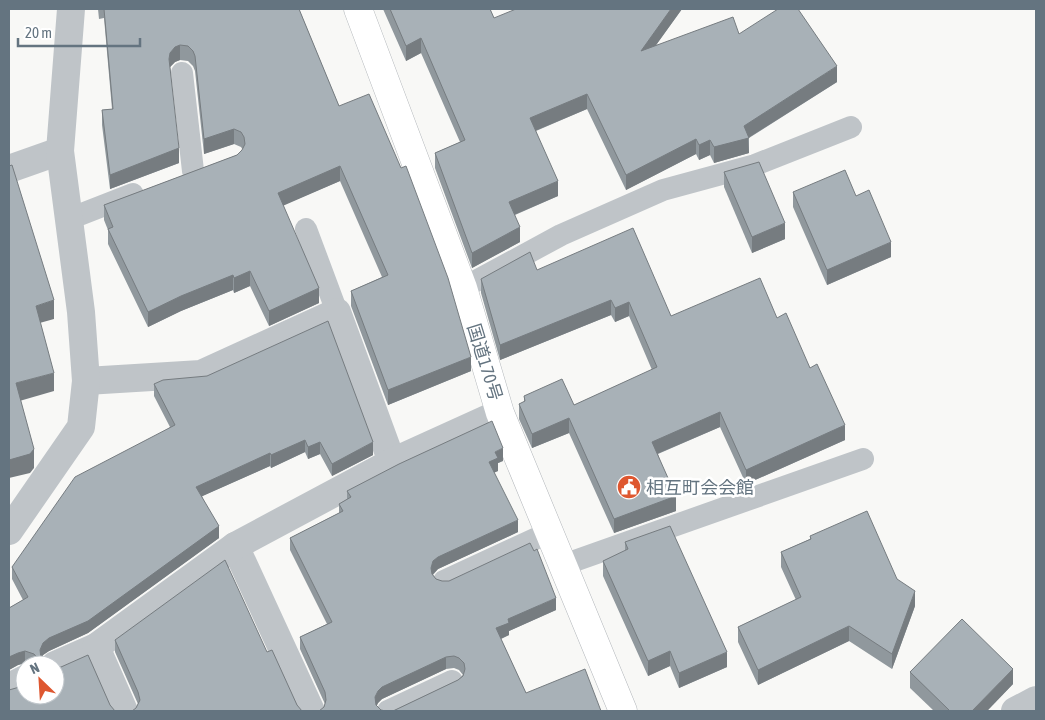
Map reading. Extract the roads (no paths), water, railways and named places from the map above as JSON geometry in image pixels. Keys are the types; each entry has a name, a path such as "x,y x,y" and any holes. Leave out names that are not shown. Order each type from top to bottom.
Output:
{"highway":[{"name":"国道170号","path":"358,9 463,288 500,412 623,711"}],"street":[{"path":"9,531 81,427 86,381 81,312 60,150 70,9"},
{"path":"9,169 60,150"},
{"path":"86,381 201,374 337,312 392,462"},
{"path":"65,661 96,647 235,546 392,462 500,412"},
{"path":"235,546 311,711"},
{"path":"96,647 124,711"}],"lane":[{"path":"182,73 184,175 216,163"},
{"path":"463,288 561,235 663,190 755,166 851,127"},
{"path":"69,219 148,188"},
{"path":"306,229 337,312"},
{"path":"563,565 862,459"},
{"path":"444,581 550,532"},
{"path":"388,711 452,681"}],"place":[{"name":"相互町会会館","path":"629,487"}]}
